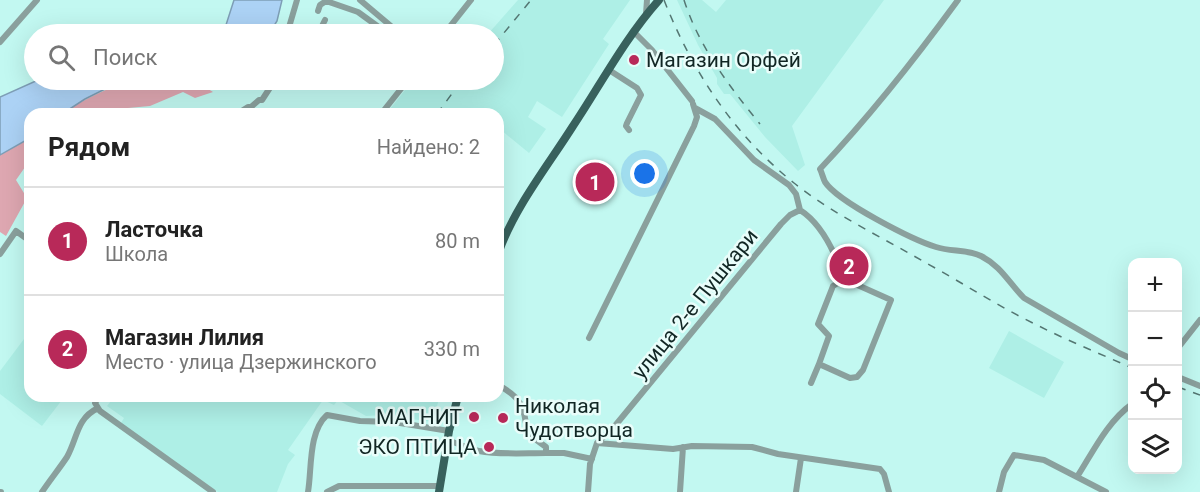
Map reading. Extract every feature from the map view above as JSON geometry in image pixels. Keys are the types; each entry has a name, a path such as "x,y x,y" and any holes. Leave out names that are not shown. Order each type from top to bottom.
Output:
{"main road":[{"path":"504,238 527,197 609,70 646,14 659,0"},
{"path":"439,489 456,402"}],"street":[{"path":"0,42 37,0"},
{"path":"290,24 297,0"},
{"path":"360,0 389,24"},
{"path":"452,24 471,0"},
{"path":"646,14 647,0"},
{"path":"958,0 856,131 820,169 825,183 843,199 865,213 924,243 946,249 970,251 984,257 1002,270 1014,289 1024,298 1128,357"},
{"path":"318,11 320,5 326,1 355,11 372,24"},
{"path":"355,11 359,10 380,17"},
{"path":"323,24 325,20"},
{"path":"634,32 652,50 694,104 715,119 754,160 789,185 796,194 800,210 810,216 818,227 838,262 844,279 891,300 863,370 857,377 849,378 819,364"},
{"path":"609,70 637,88 641,95 626,126 629,130"},
{"path":"246,108 251,107 258,99 262,100 269,90"},
{"path":"386,108 400,90"},
{"path":"589,338 694,126 697,117 694,104"},
{"name":"улица 2-е Пушкари","path":"596,446 621,419 781,224 790,215 800,210"},
{"path":"0,254 16,231 24,237"},
{"path":"811,383 829,336 818,324 833,286 844,279"},
{"path":"1182,343 1200,320"},
{"path":"1182,379 1200,386"},
{"path":"504,389 516,396 524,413 527,433 546,447 546,453"},
{"path":"96,402 100,411 213,492"},
{"path":"1077,477 1109,426 1128,407"},
{"path":"42,492 67,457 79,425 87,414 98,408"},
{"path":"308,492 316,431 322,419 327,415 360,422 394,422 448,436 476,451 564,453 592,459"},
{"path":"588,492 596,446 673,449 752,447 801,458 880,469 884,474 888,489"},
{"path":"680,492 683,447"},
{"path":"999,492 1004,472 1014,455 1044,460 1106,492"},
{"path":"796,492 801,458"},
{"path":"327,492 339,486 439,489"}],"shaded area":[{"path":"518,0 630,0 603,39 609,44 562,117 537,101 528,117 546,129 529,153 504,132 504,108 391,108 405,90 504,90 504,24 497,24"},
{"path":"677,0 702,0 716,12 726,0 884,0 792,126 805,165 798,171 765,137 730,94 724,94"},
{"path":"106,90 210,90 213,92 195,98 183,92 150,106 72,108"},
{"path":"24,141 24,169 16,180 24,193 24,203 6,236 0,232 0,155"},
{"path":"1009,331 1064,362 1044,398 989,368"},
{"path":"24,339 24,402 60,402 42,426 0,394 0,371"},
{"path":"110,402 322,402 288,450 295,455 288,464 277,492 218,492 121,423 124,418 107,406"},
{"path":"342,402 438,402 432,422 384,415 366,416"}],"water":[{"path":"234,0 282,0 275,24 226,24"},
{"path":"24,86 24,90 103,90 71,108 24,108 24,141 0,155 0,97"}],"railway":[{"path":"504,33 531,0"},
{"path":"664,0 688,52 734,123 772,164 809,195 1009,311 1128,366"},
{"path":"684,0 706,50 760,124"},
{"path":"441,108 455,90"},
{"path":"1182,388 1200,395"}],"place":[{"name":"Магазин Орфей","path":"634,60"},
{"name":"Ласточка","path":"595,182"},
{"name":"Магазин Лилия","path":"849,266"},
{"name":"МАГНИТ","path":"474,417"},
{"name":"Николая Чудотворца","path":"503,418"},
{"name":"ЭКО ПТИЦА","path":"489,447"}]}
